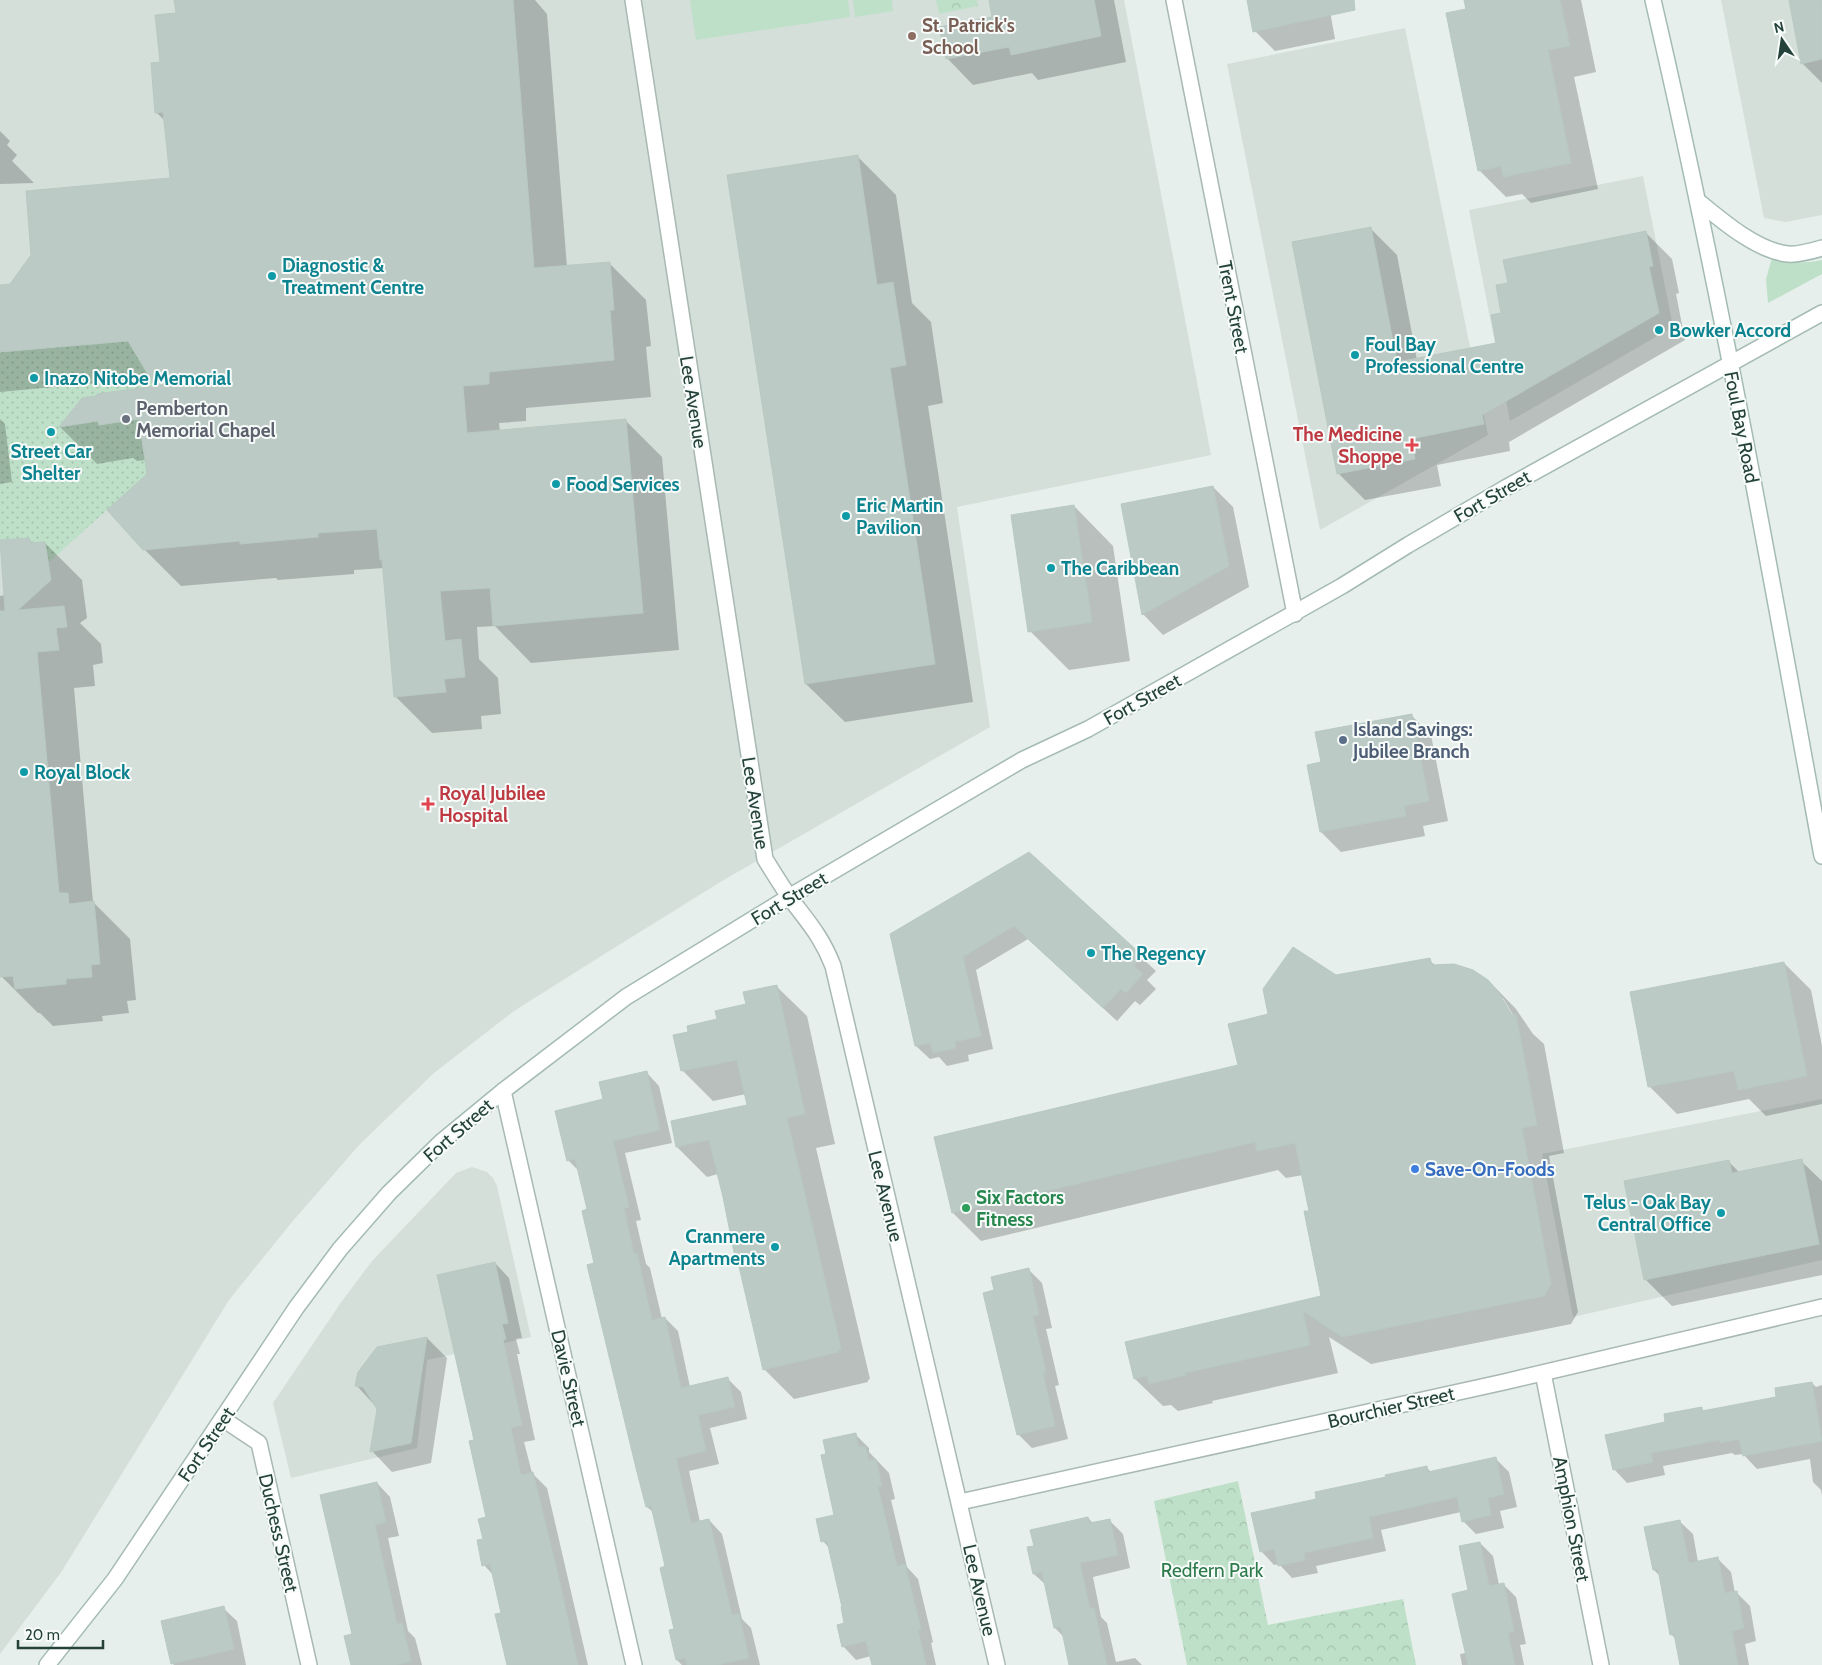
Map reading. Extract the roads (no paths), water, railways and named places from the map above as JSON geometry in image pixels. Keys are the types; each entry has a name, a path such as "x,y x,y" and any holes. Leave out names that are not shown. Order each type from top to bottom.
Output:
{"street":[{"name":"Lee Avenue","path":"633,0 765,859 790,897 814,927 826,948 833,966 997,1665"},
{"name":"Trent Street","path":"1174,0 1295,614"},
{"name":"Foul Bay Road","path":"1654,0 1698,201 1730,364 1822,856"},
{"path":"1698,201 1734,230 1768,248 1788,254 1822,248"},
{"name":"Fort Street","path":"47,1665 115,1579 296,1308 340,1250 388,1193 441,1142 503,1091 626,997 790,897 1022,760 1088,729 1295,614 1507,487 1822,313"},
{"name":"Davie Street","path":"503,1091 634,1665"},
{"name":"Bourchier Street","path":"960,1502 1543,1372 1822,1307"},
{"name":"Amphion Street","path":"1543,1372 1601,1665"},
{"name":"Duchess Street","path":"223,1419 259,1443 309,1665"}],"place":[{"name":"St. Patrick's School","path":"912,36"},
{"name":"Diagnostic & Treatment Centre","path":"272,276"},
{"name":"Bowker Accord","path":"1659,330"},
{"name":"Foul Bay Professional Centre","path":"1355,355"},
{"name":"Inazo Nitobe Memorial","path":"34,378"},
{"name":"Pemberton Memorial Chapel","path":"126,419"},
{"name":"Street Car Shelter","path":"51,432"},
{"name":"The Medicine Shoppe","path":"1412,445"},
{"name":"Food Services","path":"556,484"},
{"name":"Eric Martin Pavilion","path":"846,516"},
{"name":"The Caribbean","path":"1051,568"},
{"name":"Island Savings: Jubilee Branch","path":"1343,740"},
{"name":"Royal Block","path":"24,772"},
{"name":"Royal Jubilee Hospital","path":"428,804"},
{"name":"The Regency","path":"1091,953"},
{"name":"Save-On-Foods","path":"1415,1169"},
{"name":"Six Factors Fitness","path":"966,1208"},
{"name":"Telus - Oak Bay Central Office","path":"1721,1213"},
{"name":"Cranmere Apartments","path":"775,1247"}],"park label":[{"name":"Redfern Park","path":"1212,1570"}]}
